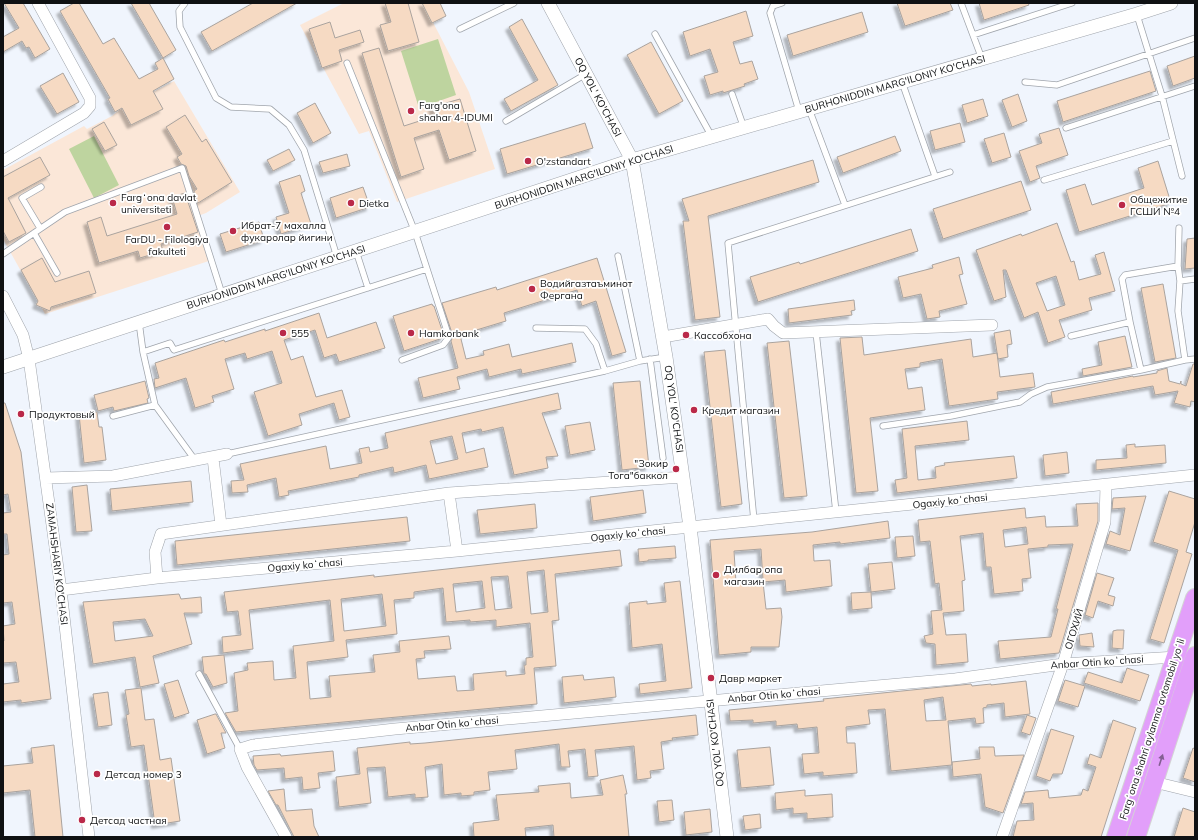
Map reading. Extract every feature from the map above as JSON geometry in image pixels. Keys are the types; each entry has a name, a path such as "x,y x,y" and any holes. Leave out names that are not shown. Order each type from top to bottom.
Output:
{"highway":[{"name":"Fargʻona shahri aylanma avtomobil yoʻli","path":"1116,837 1195,598"},
{"name":"Fargʻona shahri aylanma avtomobil yoʻli","path":"1136,837 1195,656"}],"street":[{"path":"3,161 84,113 90,106 90,98 38,3"},
{"name":"OQ YOL' KO'CHASI","path":"548,3 632,160 663,337 683,477 727,837"},
{"name":"BURHONIDDIN MARG'ILONIY KO'CHASI","path":"3,367 632,160 1171,3"},
{"name":"ZAMAHSHARIY KO'CHASI","path":"3,296 23,335 29,359 61,590 89,837"},
{"path":"663,337 768,319 783,333 992,325"},
{"path":"46,478 113,476 228,454"},
{"path":"213,458 221,525"},
{"name":"Ogaxiy koʻchasi","path":"61,590 158,578 456,551 1195,476"},
{"path":"158,578 155,552 161,534 449,493 683,477"},
{"name":"ОГОХИЙ","path":"1002,837 1063,664 1105,522 1106,485"},
{"path":"449,493 456,551"},
{"name":"Anbar Otin koʻchasi","path":"240,749 253,745 395,729 955,679 1063,664 1176,657"},
{"path":"240,749 246,767 286,837"},
{"path":"1154,782 1195,792"}],"lane":[{"path":"185,3 179,12 180,27 216,98 231,107 270,110 289,125 297,138 304,150 311,169 338,257"},
{"path":"460,29 514,3"},
{"path":"782,3 773,6 770,13 804,110 844,205"},
{"path":"961,3 982,59"},
{"path":"973,35 1072,3"},
{"path":"1136,14 1162,96 1182,176"},
{"path":"655,34 712,137"},
{"path":"1025,82 1057,86 1195,38"},
{"path":"347,63 415,232 448,337 443,345 402,360"},
{"path":"506,121 586,74"},
{"path":"902,82 935,176"},
{"path":"1066,128 1195,86"},
{"path":"732,94 744,128"},
{"path":"1044,180 1173,141"},
{"path":"3,254 65,212 182,168 222,294"},
{"path":"754,521 728,243 950,172"},
{"path":"40,228 22,198 41,187"},
{"path":"1178,228 1178,266 1180,281 1178,311 1185,360"},
{"path":"34,233 57,273"},
{"path":"356,251 368,288"},
{"path":"618,256 640,361"},
{"path":"1141,370 1122,280 1125,275 1178,266"},
{"path":"143,352 170,343 174,350 427,269"},
{"path":"1180,281 1195,279"},
{"path":"139,322 143,352 155,405 195,460"},
{"path":"1072,336 1130,322"},
{"path":"536,328 585,330 596,344 605,371"},
{"path":"816,332 836,512"},
{"path":"228,454 605,371 640,361 666,357"},
{"path":"883,426 951,416 1020,402 1031,394 1047,387 1195,359"},
{"path":"650,360 663,458"},
{"path":"113,416 155,405"},
{"path":"199,674 240,749"}],"shaded area":[{"name":"Farg'ona shahar 4-IDUMI","path":"344,3 423,3 469,92 495,169 397,202 369,131 359,134 300,25"},
{"name":"Fargʻona davlat universiteti","path":"174,81 240,192 206,213 198,216 212,260 45,314 3,239 3,170 84,126 87,129 112,116 119,110"}],"green space":[{"path":"438,39 456,95 419,108 401,51"},
{"path":"94,136 119,185 94,198 69,149"}],"building":[{"path":"4,3 23,3 50,49 35,58 29,47 26,48 22,41 3,52 3,37 19,28"},
{"path":"74,3 79,3 103,44 114,38 139,79 158,69 155,63 163,58 174,79 153,91 163,109 131,125 122,108 115,112 108,99 110,98 60,11"},
{"path":"131,3 149,3 176,50 163,58"},
{"path":"253,3 297,3 212,51 201,32"},
{"path":"385,3 408,3 419,42 388,51 380,25 391,22"},
{"path":"422,3 440,3 446,16 432,23"},
{"path":"897,3 950,3 953,10 905,26"},
{"path":"979,3 1028,3 1029,5 984,20"},
{"path":"746,11 753,36 733,42 740,64 752,61 758,79 744,84 745,86 723,93 723,91 710,95 704,76 718,72 710,49 690,56 683,32"},
{"path":"862,12 868,32 793,56 787,35"},
{"path":"522,19 558,85 511,111 504,99 538,80 509,27"},
{"path":"330,22 335,38 360,30 364,42 339,50 342,61 322,68 309,29"},
{"path":"651,42 683,101 659,114 627,55"},
{"path":"379,48 404,126 435,116 432,107 460,99 476,151 449,160 439,130 414,138 424,169 401,177 362,53"},
{"path":"1195,56 1195,78 1173,86 1167,66"},
{"path":"1150,71 1156,91 1063,122 1057,101"},
{"path":"63,73 79,102 57,114 40,86"},
{"path":"1018,94 1027,121 1012,127 1002,100"},
{"path":"983,99 988,116 967,123 962,105"},
{"path":"315,103 331,133 313,143 297,113"},
{"path":"185,115 202,142 206,139 232,182 198,203 194,191 197,189 189,176 186,166 181,164 177,157 182,154 166,127"},
{"path":"104,122 117,145 105,151 92,129"},
{"path":"585,123 593,148 507,174 500,149"},
{"path":"960,123 965,142 935,150 930,131"},
{"path":"1059,128 1068,155 1036,166 1040,178 1030,182 1019,151 1042,143 1039,134"},
{"path":"1004,133 1011,157 992,163 984,139"},
{"path":"895,136 901,151 843,173 837,157"},
{"path":"289,149 295,160 273,171 267,160"},
{"path":"347,154 350,166 323,173 319,162"},
{"path":"40,157 50,175 8,198 26,233 9,242 3,231 3,177"},
{"path":"813,160 819,182 708,216 720,317 695,320 683,221 689,221 682,199"},
{"path":"1158,161 1171,203 1079,232 1066,190 1085,184 1092,205 1144,188 1138,168"},
{"path":"300,175 305,191 301,193 311,224 281,234 276,217 289,213 279,182"},
{"path":"1021,181 1031,210 943,239 933,209"},
{"path":"363,187 370,207 336,218 330,198"},
{"name":"FarDU - Filologiya fakulteti","path":"185,193 198,232 161,244 163,251 140,258 138,251 99,263 87,222 101,217 107,236 177,214 172,197"},
{"path":"259,222 264,240 226,252 220,234"},
{"path":"1057,223 1071,262 1074,261 1079,280 1101,274 1095,255 1104,252 1115,291 1089,298 1092,310 1059,320 1065,337 1048,343 1038,312 1024,318 1006,270 1003,270 1006,297 994,301 976,250 1021,234 1022,236","holes":["1056,276 1065,305 1047,311 1036,283"]},
{"path":"911,229 918,251 758,302 750,277 799,262 800,264"},
{"path":"1195,238 1195,268 1185,269 1187,239"},
{"path":"959,257 963,274 959,275 967,304 939,311 940,317 927,319 921,294 903,298 898,277 933,268 932,265"},
{"path":"42,258 55,282 89,271 96,293 51,307 50,311 36,305 38,301 21,270"},
{"path":"597,258 626,352 612,356 596,301 582,306 577,290 504,313 506,321 460,335 466,359 484,355 483,351 509,344 512,357 572,343 576,362 522,374 521,369 489,377 487,369 457,377 460,389 423,398 418,378 458,368 451,341 453,336 442,303 496,287 497,290"},
{"path":"1163,284 1176,358 1155,362 1141,288"},
{"path":"854,300 855,310 851,311 852,315 789,323 788,309"},
{"path":"432,304 444,336 443,338 404,351 393,316"},
{"path":"319,313 327,338 376,322 385,348 339,362 336,354 324,358 315,330 284,340 291,360 303,356 316,397 342,390 350,417 339,420 334,403 299,414 302,425 268,436 254,392 282,383 272,351 247,359 245,353 225,359 234,389 212,396 214,402 195,408 186,378 155,388 154,379 159,378 155,363 224,340 225,342 265,329 265,331"},
{"path":"1010,330 1012,344 1007,345 1008,357 998,359 994,333"},
{"path":"1125,336 1132,367 1083,376 1082,369 1102,365 1098,342"},
{"path":"862,337 864,355 971,339 973,357 997,353 1000,377 1033,373 1035,387 997,392 998,399 949,406 942,359 920,363 920,367 905,369 908,389 922,387 925,410 870,418 878,491 856,493 840,338"},
{"path":"789,341 807,496 784,498 767,343"},
{"path":"725,350 742,504 721,507 704,352"},
{"path":"1193,364 1195,364 1195,402 1191,401 1190,407 1174,403 1178,391 1155,395 1153,386 1053,404 1051,392 1133,376 1157,373 1157,371 1167,368 1169,381 1180,384 1181,381 1181,384 1186,386"},
{"path":"145,381 149,398 147,399 148,403 114,411 113,407 98,411 94,395"},
{"path":"640,381 649,467 622,470 613,383"},
{"path":"558,393 561,409 542,413 558,456 546,457 548,468 514,475 503,427 482,432 481,429 462,433 466,453 484,448 488,467 429,479 426,465 394,473 393,467 359,475 359,477 288,491 289,495 279,497 276,478 247,485 248,492 232,493 231,481 244,480 240,464 326,446 330,469 362,463 359,449 369,447 370,452 388,448 385,433","holes":["452,436 458,459 436,464 430,441"]},
{"path":"3,403 5,403 21,452 51,699 21,703 21,700 3,702 3,684 19,682 16,662 3,663 3,626 15,624 12,602 3,603 3,555 9,554 7,534 3,534 3,513 11,512 8,494 3,495"},
{"path":"97,412 99,427 102,427 106,460 84,463 79,414"},
{"path":"967,421 969,440 915,446 918,480 936,478 935,467 945,465 944,463 1014,456 1017,478 897,493 895,480 907,478 902,429"},
{"path":"590,422 595,450 570,455 565,426"},
{"path":"1135,444 1135,447 1165,445 1166,463 1096,470 1096,460 1127,458 1126,445"},
{"path":"1067,452 1069,473 1045,476 1043,455"},
{"path":"191,481 193,502 112,511 110,489"},
{"path":"87,485 92,531 76,532 72,487"},
{"path":"643,490 646,513 593,521 590,497"},
{"path":"1169,491 1195,499 1195,522 1186,552 1192,554 1164,643 1150,639 1178,550 1153,542"},
{"path":"1146,496 1130,551 1106,544 1110,531 1120,535 1125,508 1112,509 1113,498"},
{"path":"1098,503 1098,521 1059,653 1000,659 998,641 1051,637 1058,609 1056,609 1073,544 1048,545 1048,547 1028,549 1031,578 1022,579 1023,591 994,594 991,567 986,567 983,533 960,536 965,580 962,581 964,611 943,613 946,635 966,634 968,662 936,665 935,644 926,643 924,636 933,634 931,611 942,610 939,583 935,584 930,541 920,542 918,520 1025,508 1026,518 1045,516 1046,527 1078,526 1076,504","holes":["1026,527 1028,544 1005,547 1003,530"]},
{"path":"535,504 537,528 480,534 477,510"},
{"path":"407,517 410,541 177,565 175,541"},
{"path":"888,521 890,538 840,544 840,542 813,545 814,561 830,560 832,586 786,592 785,580 763,582 766,609 781,608 782,617 779,647 751,647 751,652 719,655 710,540 812,532","holes":["761,549 763,580 736,583 734,551"]},
{"path":"913,536 915,556 897,558 895,537"},
{"path":"675,546 676,558 639,562 638,549"},
{"path":"620,550 622,566 555,574 559,620 552,621 556,666 534,668 537,704 236,732 225,713 238,711 234,673 248,670 247,663 273,661 274,680 296,678 293,646 334,641 330,600 249,610 253,649 223,653 222,637 241,635 238,611 227,612 224,592 374,575 374,577","holes":["544,570 548,612 531,614 527,572","508,576 512,608 495,610 491,577","482,581 485,608 456,612 453,584","443,588 446,622 496,620 496,627 530,623 533,657 526,658 526,665 524,665 525,674 506,676 506,671 473,674 474,690 457,691 455,676 418,679 416,659 425,658 424,651 451,649 449,636 399,641 400,652 373,655 375,672 329,676 331,697 310,699 307,662 348,657 346,640 397,634 394,600 414,598 414,592","382,594 386,626 344,631 341,599"]},
{"path":"892,562 895,589 871,592 868,564"},
{"path":"1097,573 1114,578 1108,595 1115,597 1113,606 1098,601 1093,618 1085,615"},
{"path":"680,581 692,688 640,694 639,684 666,681 662,644 632,648 629,603 647,601 647,604 666,602 664,583"},
{"path":"871,592 872,608 852,610 851,593"},
{"path":"179,594 181,599 201,597 202,613 184,613 192,644 153,656 159,683 140,687 135,657 93,664 83,602","holes":["145,619 153,636 115,641 113,622"]},
{"path":"1124,630 1123,649 1112,648 1113,631"},
{"path":"1092,633 1094,647 1080,646 1079,635"},
{"path":"224,655 227,683 213,687 206,674 204,674 202,657"},
{"path":"1127,668 1149,675 1140,701 1084,683 1088,672 1122,683"},
{"path":"583,675 584,680 614,677 616,697 564,703 562,677"},
{"path":"178,680 189,713 174,718 164,684"},
{"path":"1065,680 1085,686 1078,707 1058,701"},
{"path":"1026,681 1030,714 1005,717 1004,703 987,705 987,707 983,708 984,723 976,724 975,718 948,721 952,765 891,771 885,709 868,710 870,724 846,727 847,743 855,743 857,773 823,776 823,772 804,774 802,754 819,753 817,727 798,729 797,724 776,726 776,721 753,723 753,720 730,721 729,710 971,684 972,686","holes":["943,697 946,720 926,721 924,700"]},
{"path":"141,688 145,720 154,719 160,760 171,758 180,821 155,825 144,745 131,747 126,715 129,714 125,690"},
{"path":"108,692 112,725 98,727 93,694"},
{"path":"215,714 226,733 221,733 225,748 207,754 197,720"},
{"path":"696,715 698,735 672,738 673,740 661,742 664,769 650,771 651,778 637,780 634,746 595,750 598,776 588,777 585,749 568,751 570,767 561,767 559,744 515,750 517,769 488,772 490,790 474,792 474,795 461,796 461,793 444,795 442,764 425,767 428,797 415,798 415,794 388,797 385,767 367,768 371,803 339,807 336,777 360,774 357,748 410,742 410,744 425,743"},
{"path":"1027,715 1036,718 1030,735 1021,732"},
{"path":"1113,720 1136,728 1101,837 1013,837 1017,821 1034,820 1033,803 1021,804 1025,792 1048,790 1049,798 1081,795 1083,789 1088,791 1096,767 1087,764 1090,754 1101,758"},
{"path":"1051,729 1074,736 1062,774 1053,774 1050,781 1036,776"},
{"path":"54,745 63,837 35,837 30,790 3,793 3,766 33,763 31,748"},
{"path":"770,747 774,785 741,788 737,750"},
{"path":"979,747 994,747 995,756 1024,755 1003,813 985,807 981,774 953,777 952,762 980,759"},
{"path":"1193,748 1195,749 1195,782 1183,778"},
{"path":"333,751 335,771 318,773 320,788 303,790 302,777 285,779 284,768 257,770 254,765 253,756 280,754 281,756"},
{"path":"623,775 627,794 625,794 629,837 554,837 553,825 525,828 526,837 474,837 473,823 499,820 496,795 539,792 538,786 570,783 571,798 603,795 600,780"},
{"path":"284,789 286,811 312,809 314,826 319,837 294,837 278,805 276,805 268,791"},
{"path":"805,790 805,796 832,794 833,817 807,819 807,813 793,814 793,808 776,810 775,793"},
{"path":"672,800 674,820 659,822 657,801"},
{"path":"1183,808 1195,812 1195,837 1174,837"},
{"path":"710,809 712,832 686,835 684,812"},
{"path":"760,814 761,828 745,830 743,816"}],"place":[{"name":"Farg'ona shahar 4-IDUMI","path":"411,111"},
{"name":"O'zstandart","path":"528,161"},
{"name":"Fargʻona davlat universiteti","path":"113,203"},
{"name":"Dietka","path":"351,203"},
{"name":"Общежитие ГСШИ №4","path":"1122,205"},
{"name":"FarDU - Filologiya fakulteti","path":"167,227"},
{"name":"Ибрат-7 махалла фукаролар йигини","path":"233,231"},
{"name":"Водийгазтаъминот Фергана","path":"532,289"},
{"name":"555","path":"283,333"},
{"name":"Hamkorbank","path":"411,333"},
{"name":"Кассобхона","path":"686,335"},
{"name":"Кредит магазин","path":"694,410"},
{"name":"Продуктовый","path":"21,414"},
{"name":"\"Зокир Тога\"баккол","path":"676,469"},
{"name":"Дилбар опа магазин","path":"716,575"},
{"name":"Давр маркет","path":"711,678"},
{"name":"Детсад номер 3","path":"97,774"},
{"name":"Детсад частная","path":"82,820"}]}
